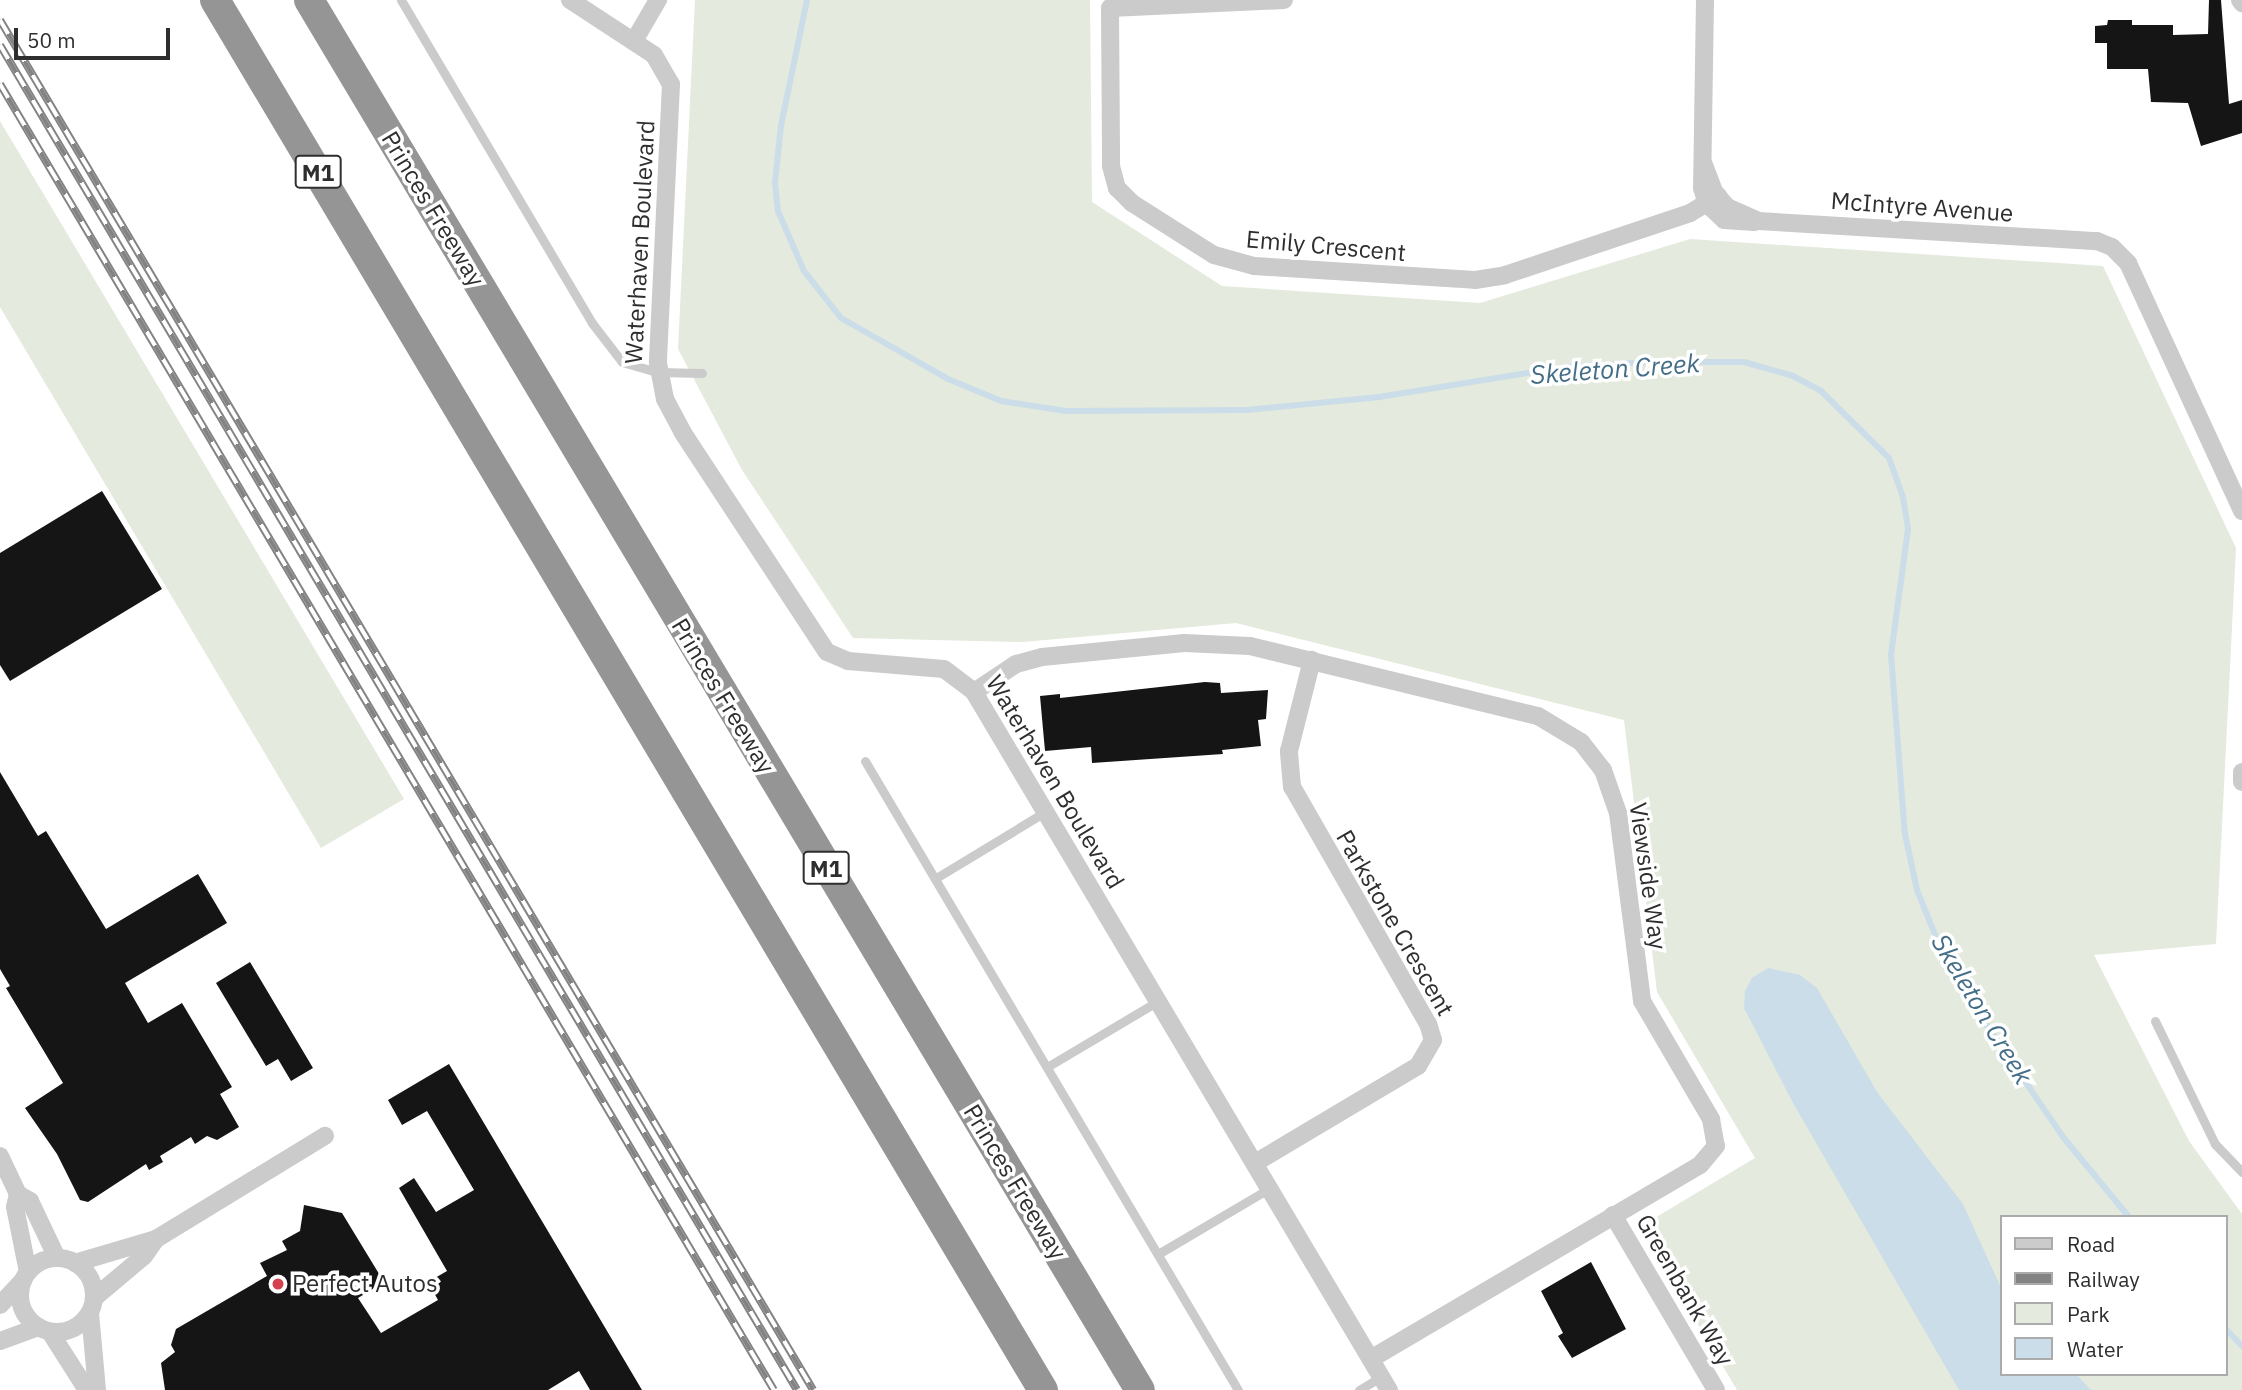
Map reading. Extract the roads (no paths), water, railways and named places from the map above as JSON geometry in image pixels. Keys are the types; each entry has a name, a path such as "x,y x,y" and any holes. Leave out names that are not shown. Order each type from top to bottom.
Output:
{"highway":[{"name":"M1","path":"215,0 1043,1390"},
{"name":"Princes Freeway","path":"309,0 1140,1390"}],"street":[{"name":"Waterhaven Boulevard","path":"570,0 654,55 671,84 658,372 664,399 694,451 821,647 848,661 944,669 974,692 1385,1384"},
{"path":"634,40 658,0"},
{"name":"Emily Crescent","path":"1284,0 1110,4 1111,166 1117,188 1132,203 1214,255 1231,261 1475,280 1505,275 1712,200"},
{"path":"1705,0 1704,165 1712,200"},
{"name":"McIntyre Avenue","path":"1712,200 1758,221 2084,242 2133,281 2242,510"},
{"name":"Viewside Way","path":"974,692 1032,659 1168,645 1241,645 1538,716 1581,743 1603,770 1618,813 1642,1001 1704,1106 1717,1137 1716,1146 1700,1165 1371,1359"},
{"name":"Parkstone Crescent","path":"1255,1163 1419,1066 1433,1040 1428,1024 1292,787 1289,751 1312,660"},
{"path":"2242,772 2242,782"},
{"path":"75,1263 156,1239 325,1136"},
{"path":"0,1156 18,1194 30,1202 57,1258"},
{"path":"18,1194 15,1206 25,1276 22,1307 44,1330 87,1390"},
{"name":"Greenbank Way","path":"1613,1215 1716,1390"},
{"path":"0,1341 44,1330 73,1329 156,1239"},
{"path":"0,1305 25,1276 57,1258 75,1263 86,1272 92,1306 97,1390"}],"lane":[{"path":"401,0 592,323 622,362 658,372 702,373"},
{"path":"865,761 1238,1390"},
{"path":"936,878 1045,811"},
{"path":"1047,1067 1158,1001"},
{"path":"2155,1021 2216,1144 2242,1172"},
{"path":"1158,1254 1270,1188"},
{"path":"1359,1390 1385,1384"}],"water":[{"path":"1768,968 1800,975 1817,988 1877,1092 1963,1204 2000,1286 2000,1376 2078,1376 2091,1390 1959,1390 1793,1103 1744,1008 1745,991 1752,978"}],"waterway":[{"name":"Skeleton Creek","path":"807,0 781,125 775,183 778,211 804,271 841,318 948,379 1001,401 1066,411 1247,410 1379,397 1559,368 1647,362 1744,362 1793,376 1821,391 1889,458 1903,497 1908,529 1891,654 1905,834 1917,890 1942,952 1988,1027 2063,1137 2127,1215"},
{"name":"Skeleton Creek","path":"2228,1331 2242,1346"}],"railway":[{"path":"0,20 813,1390"},
{"path":"0,45 797,1390"},
{"path":"0,84 774,1390"}],"place":[{"name":"Perfect Autos","path":"278,1284"}]}
